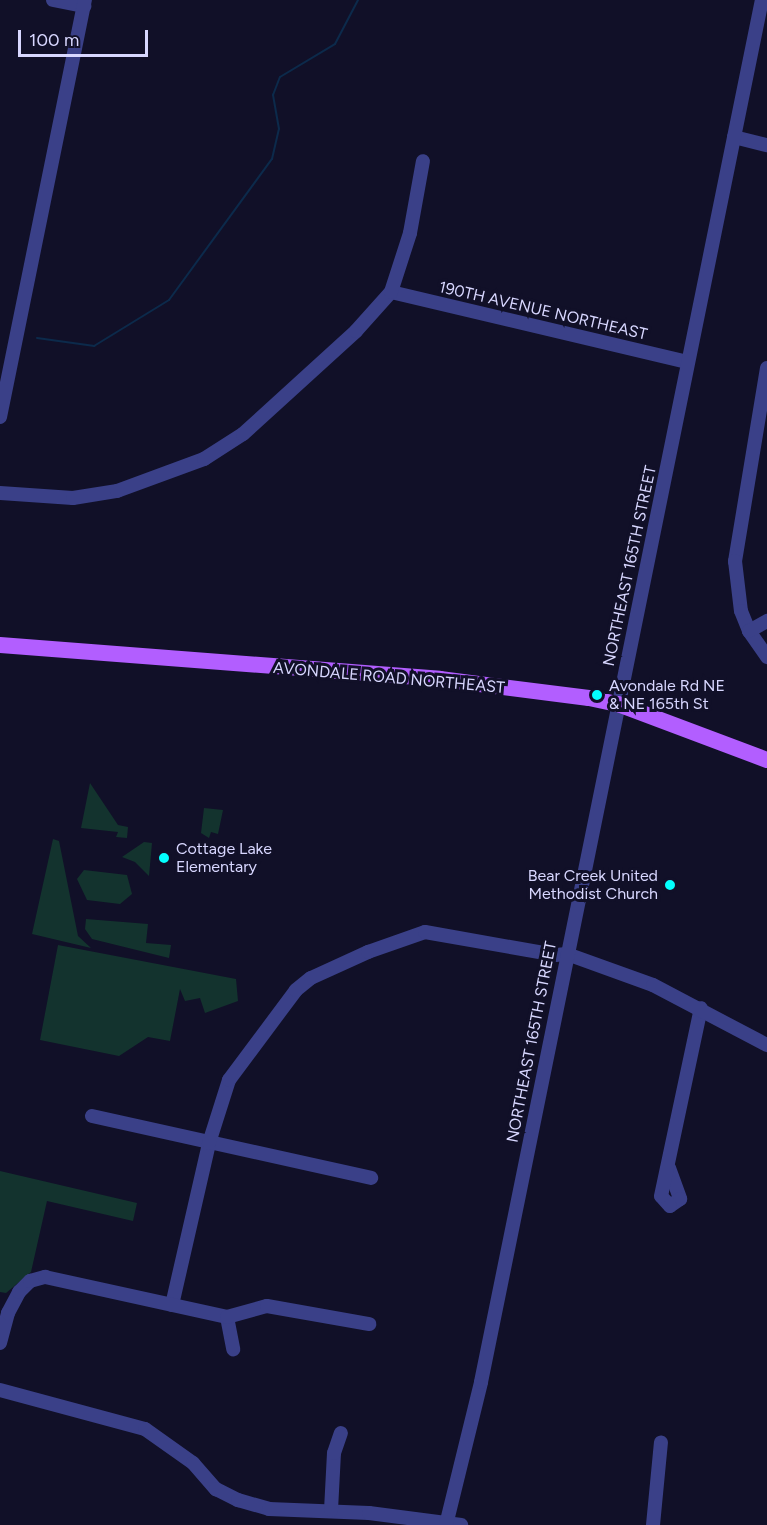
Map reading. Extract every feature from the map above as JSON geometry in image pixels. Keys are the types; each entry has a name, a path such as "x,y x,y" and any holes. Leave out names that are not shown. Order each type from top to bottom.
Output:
{"main road":[{"name":"AVONDALE ROAD NORTHEAST","path":"0,645 440,679 618,704 767,760"}],"street":[{"path":"0,417 84,3 52,0"},
{"name":"NORTHEAST 165TH STREET","path":"446,1523 481,1382 762,0"},
{"path":"734,136 767,145"},
{"path":"0,494 73,498 159,478 204,459 243,434 356,331 391,292 410,233 423,161"},
{"name":"190TH AVENUE NORTHEAST","path":"391,292 688,362"},
{"path":"767,368 763,407 735,561 735,586 749,631 767,657"},
{"path":"749,631 767,621"},
{"path":"172,1305 209,1143 223,1096 266,1026 296,990 311,978 379,948 425,932 567,954 653,985 767,1045"},
{"path":"669,1168 700,1008"},
{"path":"92,1116 371,1178"},
{"path":"0,1343 8,1313 30,1281 45,1277 227,1317 267,1306 369,1324"},
{"path":"227,1317 233,1349"},
{"path":"0,1390 145,1429 193,1463 216,1489 238,1500 269,1509 331,1510 461,1525"},
{"path":"331,1510 334,1453 341,1433"},
{"path":"653,1525 661,1442"}],"green space":[{"path":"90,783 118,825 128,827 127,838 116,837 118,832 81,828"},
{"path":"204,808 223,810 218,834 211,832 209,838 201,833"},
{"path":"53,839 59,841 78,936 91,948 32,934"},
{"path":"144,842 152,843 149,876 135,862 122,857"},
{"path":"84,870 127,875 132,894 120,904 87,900 77,879"},
{"path":"86,919 148,924 146,943 171,945 169,958 92,939 85,929"},
{"path":"58,945 236,979 238,1001 205,1013 200,998 185,1001 180,989 170,1041 148,1037 119,1056 40,1040"},
{"path":"0,1171 137,1203 133,1221 47,1201 31,1272 6,1293 0,1292"}],"waterway":[{"path":"37,338 94,346 169,300 272,159 279,129 273,95 280,77 335,44 358,0"}],"place":[{"name":"Avondale Rd NE & NE 165th St","path":"597,695"},
{"name":"Cottage Lake Elementary","path":"164,858"},
{"name":"Bear Creek United Methodist Church","path":"670,885"}]}
